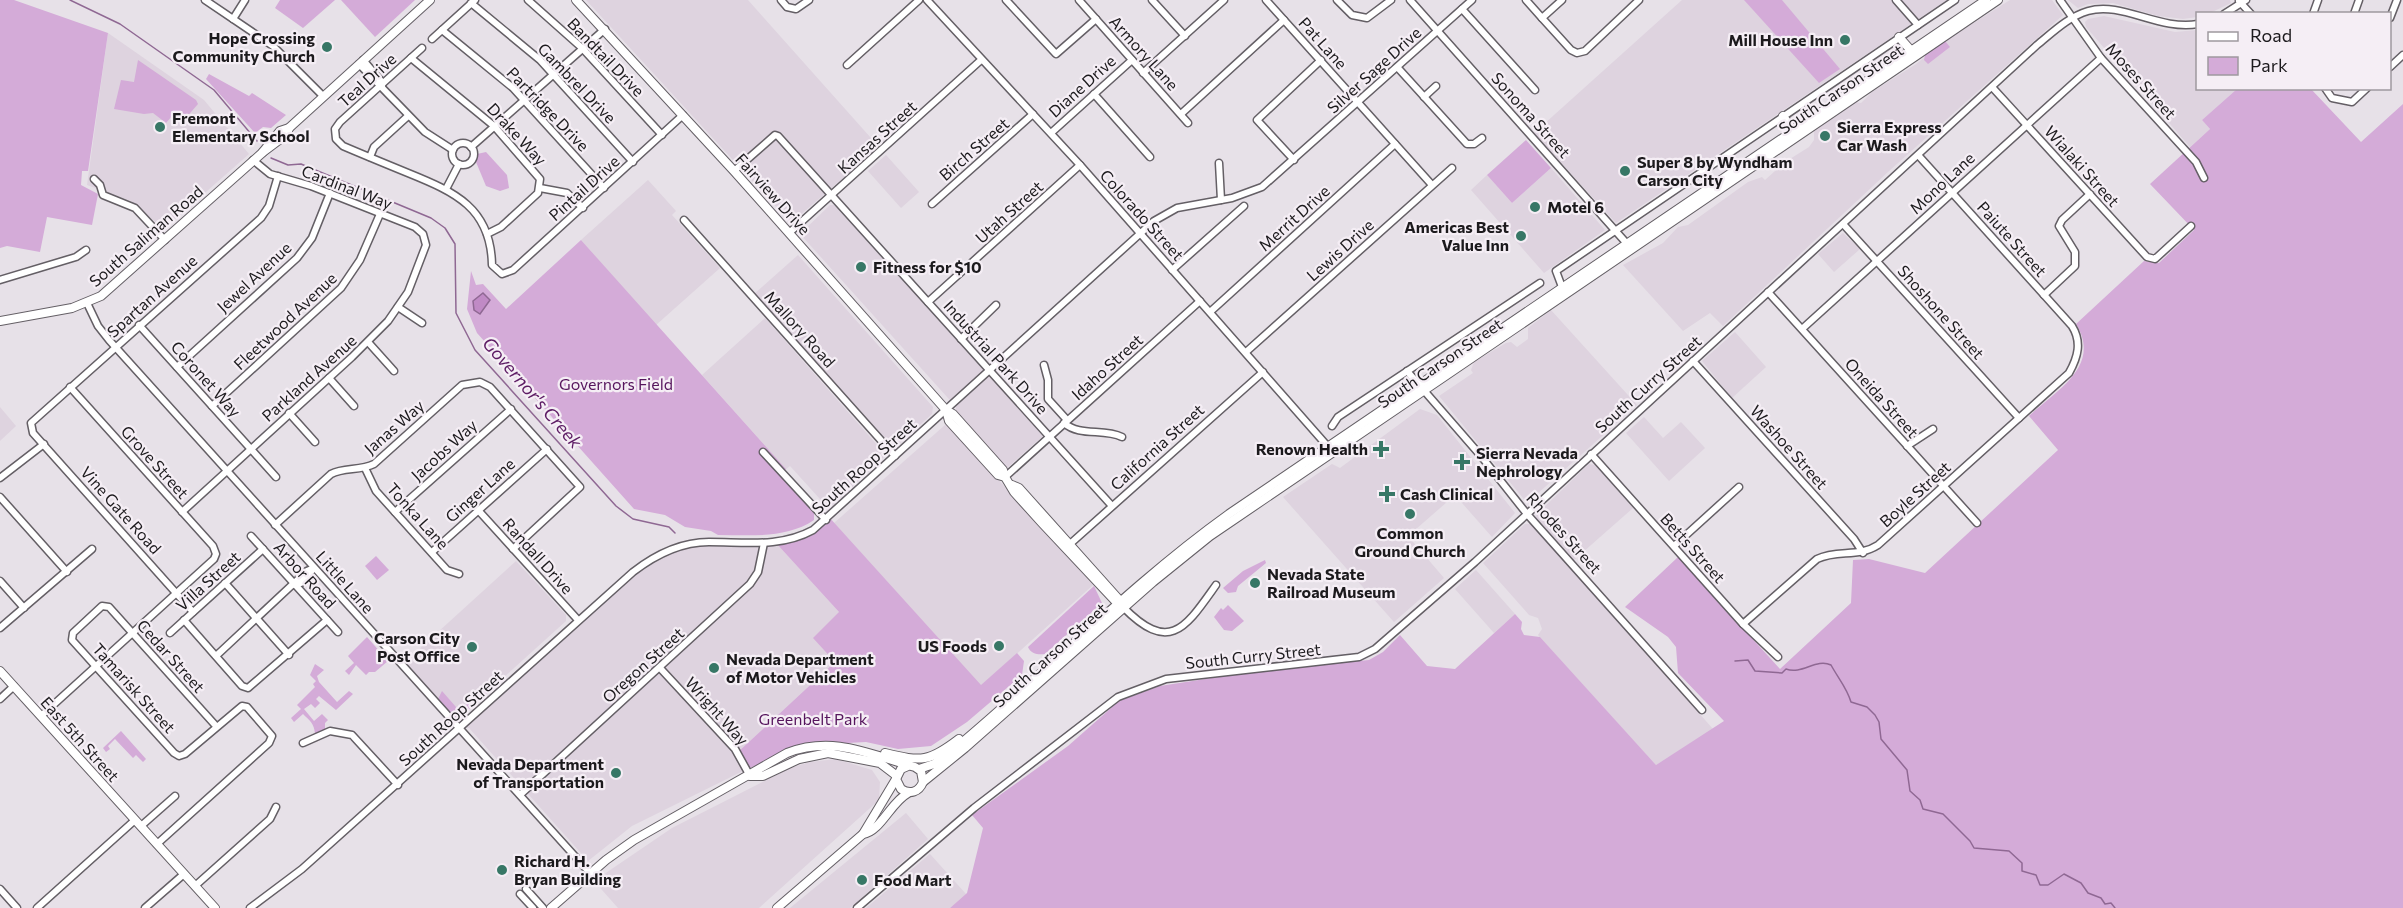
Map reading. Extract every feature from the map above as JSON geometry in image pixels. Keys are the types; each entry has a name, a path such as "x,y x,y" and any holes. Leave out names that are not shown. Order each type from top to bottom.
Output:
{"main road":[{"name":"South Saliman Road","path":"0,321 87,303 112,288 262,153 280,131 289,128 430,0"},
{"name":"Fairview Drive","path":"576,0 605,29 946,410 953,414 1003,470 1014,492 1120,604"},
{"name":"South Carson Street","path":"923,782 965,748 1120,604 1213,526 1421,388 1913,53 1986,0"},
{"name":"South Carson Street","path":"1913,53 1998,0"},
{"path":"1899,38 1913,53"},
{"path":"1783,116 1795,133"},
{"name":"Fairview Drive","path":"1012,485 1019,488 1070,544 1120,604"},
{"name":"East 5th Street","path":"0,671 215,908"},
{"name":"South Carson Street","path":"919,769 944,757 1043,674"},
{"path":"551,908 590,873 646,832 750,776 759,767 809,745 852,747 923,760 940,754 986,722"},
{"path":"852,747 919,769 923,782 918,790 908,792 897,799 874,829 863,834"},
{"path":"750,776 763,776 799,759 828,753 880,763 890,768 898,786 908,792"},
{"path":"777,908 863,834 884,802 901,769 908,766"},
{"path":"874,829 873,824 884,802"}],"street":[{"path":"205,0 289,59 323,96"},
{"path":"233,19 245,0"},
{"name":"Bandtail Drive","path":"528,0 582,48 662,135"},
{"path":"781,0 787,7 796,9 809,0"},
{"path":"847,65 918,0"},
{"name":"Colorado Street","path":"927,0 1080,165 1330,449"},
{"path":"1006,0 1053,53 1058,53 1096,19"},
{"name":"Armory Lane","path":"1079,0 1188,123"},
{"path":"1152,0 1185,36"},
{"path":"1143,73 1224,0"},
{"name":"Pat Lane","path":"1266,0 1432,185"},
{"path":"1337,0 1352,15 1367,18 1374,16 1391,0"},
{"name":"Sonoma Street","path":"1410,0 1629,246"},
{"name":"Silver Sage Drive","path":"1261,188 1472,0"},
{"path":"1526,0 1571,50 1581,53 1639,0"},
{"path":"1542,18 1562,0"},
{"path":"1896,0 1918,25"},
{"path":"1563,291 1556,271 1954,0"},
{"name":"Moses Street","path":"2060,0 2101,58 2196,162 2204,178"},
{"path":"2391,15 2397,0"},
{"path":"2227,12 2242,1"},
{"path":"432,39 473,2"},
{"name":"Gambrel Drive","path":"473,2 553,74 633,162"},
{"path":"1462,9 1535,90"},
{"name":"South Curry Street","path":"857,908 978,804 1114,699 1139,687 1166,680 1366,655 1381,645 1527,514 2037,45 2074,17 2094,10 2112,10 2168,24 2196,24"},
{"path":"1181,114 1284,20"},
{"path":"471,147 605,29"},
{"name":"Partridge Drive","path":"441,30 524,99 604,188"},
{"name":"Teal Drive","path":"370,157 343,146 335,135 335,129 422,48"},
{"path":"2391,66 2403,55"},
{"name":"Drake Way","path":"411,58 494,126 537,175 540,188 501,227 487,234"},
{"name":"Mono Lane","path":"1802,329 2101,58"},
{"name":"Kansas Street","path":"789,233 981,60"},
{"name":"Diane Drive","path":"1051,133 1132,60"},
{"path":"1294,160 1257,120 1321,60"},
{"path":"361,62 424,132 453,150"},
{"path":"1398,68 1467,144 1474,144 1482,138"},
{"path":"1424,97 1436,86"},
{"name":"Wialaki Street","path":"1992,87 2145,256 2155,259 2192,225"},
{"path":"2326,90 2332,98 2352,102 2365,90"},
{"path":"2357,98 2360,90"},
{"path":"1094,94 1150,157"},
{"name":"Birch Street","path":"932,204 1033,114"},
{"path":"408,116 374,147 370,157 446,189 473,210 487,234"},
{"name":"Pintail Drive","path":"487,234 492,265 499,272 513,270 683,116"},
{"name":"Industrial Park Drive","path":"734,171 776,135 1112,506"},
{"path":"461,143 471,147 474,154 472,161 466,165 459,164 454,160 453,150 461,143"},
{"name":"Merrit Drive","path":"1210,312 1395,144"},
{"name":"Paiute Street","path":"1918,155 2074,330 2078,346"},
{"name":"Cardinal Way","path":"253,160 262,169 278,176 330,193 415,227 423,234 426,243"},
{"path":"1220,163 1218,173 1221,200"},
{"path":"446,189 459,164"},
{"name":"Utah Street","path":"928,302 1080,165"},
{"name":"Lewis Drive","path":"1246,352 1452,168"},
{"name":"Spartan Avenue","path":"31,426 33,420 261,218 269,206 278,176"},
{"path":"94,179 100,185 103,195 135,208 165,240"},
{"path":"540,188 567,193 583,208"},
{"name":"South Roop Street","path":"250,908 289,881 633,572 664,552 709,542 764,543 794,539 813,530 1154,221 1177,208 1221,200 1261,188"},
{"name":"Jewel Avenue","path":"177,367 297,258 312,237 330,193"},
{"path":"2044,295 2075,266 2075,252 2059,226 2062,220 2090,194"},
{"path":"1172,270 1244,206"},
{"name":"Fleetwood Avenue","path":"212,406 341,288 360,260 380,214"},
{"name":"Mallory Road","path":"684,220 896,456"},
{"name":"Shoshone Street","path":"1843,224 2019,418"},
{"name":"Parkland Avenue","path":"182,512 368,342 398,307 414,280 426,243"},
{"path":"0,280 76,257 86,250"},
{"path":"1332,426 1338,417 1540,283"},
{"name":"Oneida Street","path":"1768,292 1977,523"},
{"name":"Idaho Street","path":"1005,477 1200,301"},
{"name":"Little Lane","path":"87,303 98,326 457,728 521,794 590,873"},
{"path":"962,339 996,304"},
{"path":"398,307 422,323"},
{"name":"Coronet Way","path":"139,325 276,477"},
{"path":"368,342 394,371"},
{"name":"Boyle Street","path":"1863,553 1878,545 2069,372 2075,363 2078,346"},
{"name":"Washoe Street","path":"1694,361 1854,539 1863,553"},
{"path":"1044,365 1048,380 1047,396 1066,422 1076,431 1108,432 1122,437"},
{"name":"Rhodes Street","path":"1407,371 1481,456 1527,514 1702,710"},
{"name":"California Street","path":"1070,544 1263,372"},
{"path":"329,378 354,406"},
{"name":"Janas Way","path":"275,525 331,474 365,468 374,464 462,385 471,381 480,382 490,387 511,409"},
{"name":"Grove Street","path":"70,387 213,546 216,556 177,593"},
{"path":"511,409 580,487 513,549"},
{"name":"Jacobs Way","path":"395,512 511,409"},
{"path":"289,413 315,442"},
{"name":"Vine Gate Road","path":"31,426 32,431 194,612"},
{"path":"1908,446 1933,429"},
{"path":"0,478 44,444"},
{"name":"Ginger Lane","path":"432,552 547,449"},
{"path":"763,452 826,520"},
{"name":"Betts Street","path":"1591,454 1743,624 1778,657"},
{"name":"Tonka Lane","path":"365,468 376,491 447,570 459,574"},
{"path":"1674,546 1739,487"},
{"path":"0,497 67,572"},
{"name":"Randall Drive","path":"478,510 578,620"},
{"name":"Arbor Road","path":"251,536 338,632"},
{"name":"Oregon Street","path":"521,794 750,584 758,572 764,543"},
{"path":"0,628 92,549"},
{"name":"Villa Street","path":"170,633 263,549"},
{"path":"1743,624 1817,559 1833,554 1863,553"},
{"path":"216,656 314,568"},
{"path":"0,581 24,608"},
{"path":"225,583 289,655"},
{"path":"1120,604 1136,621 1152,630 1177,630 1194,617 1216,585"},
{"path":"41,716 177,593"},
{"name":"Cedar Street","path":"71,636 105,605 216,726"},
{"path":"184,620 247,688 252,687 327,620"},
{"name":"Tamarisk Street","path":"71,636 174,753 179,756 185,754 216,726"},
{"name":"Wright Way","path":"660,668 735,749 750,776"},
{"path":"0,699 14,686"},
{"path":"157,844 269,743 272,736 247,707 242,706 216,726"},
{"path":"303,743 330,730 352,735 398,785"},
{"path":"37,908 138,823 175,796"},
{"path":"195,886 270,819 276,807"},
{"path":"145,908 184,873"},
{"path":"0,889 17,908"},
{"path":"533,908 523,892 543,908"}],"shaded area":[{"path":"586,0 748,0 879,147 791,223"},
{"path":"1682,0 1947,0 1616,223 1534,133"},
{"path":"2010,0 2052,0 2063,15 1888,172 1723,326 1710,313 1683,331 1623,265 1663,243 1678,227 1688,225 1748,182 1762,177 1765,180 1785,162 1809,147 1814,140 1814,131 1856,102 1861,103 1872,92 1916,64 1945,41"},
{"path":"2068,0 2230,0 2231,3 2212,12 2196,12 2196,17 2183,19 2158,16 2113,3 2088,4 2078,8"},
{"path":"2104,16 2175,32 2196,30 2196,90 2236,90 2202,120 2210,129 2190,147 2086,27 2085,22 2088,19"},
{"name":"Fremont Elementary School","path":"108,33 204,100 249,154 165,228 131,201 87,185"},
{"path":"886,155 919,192 901,208 868,171"},
{"path":"1551,168 1605,230 1544,273 1471,190 1487,175 1512,203"},
{"path":"648,180 676,211 672,215 720,268 656,325 581,240"},
{"path":"830,205 834,205 1043,436 1008,467 1006,468 956,412 956,407 800,234"},
{"path":"1843,233 1860,249 1834,272 1818,254"},
{"path":"798,255 933,407 932,414 898,445 892,445 882,435 754,294"},
{"path":"483,293 490,300 480,314 474,310 473,301"},
{"path":"1551,310 1637,405 1527,503 1439,396 1473,373 1471,370 1474,362 1506,343 1511,342 1517,347 1528,339 1528,328"},
{"path":"765,318 886,455 829,509 790,466 786,469 702,375"},
{"path":"1735,332 1766,367 1732,398 1702,361"},
{"path":"0,407 16,426 0,441"},
{"path":"1420,409 1437,415 1515,513 1492,537 1455,495 1408,536 1444,578 1394,622 1283,497 1332,464 1340,468"},
{"path":"1644,417 1663,438 1681,422 1705,448 1669,481 1626,433"},
{"path":"945,425 950,426 1093,585 981,686 834,523"},
{"path":"1589,464 1595,465 1633,508 1574,560 1537,519 1536,515"},
{"path":"1525,524 1531,524 1713,729 1656,765 1538,635 1542,629 1538,618 1529,615 1483,563"},
{"name":"Nevada Department of Transportation","path":"776,543 839,612 835,662 738,752 747,769 632,826 588,861 469,728 457,728 643,564 684,546"},
{"path":"516,561 566,615 566,621 459,718 456,718 405,662"},
{"path":"1476,570 1515,614 1494,633 1455,589"},
{"path":"836,759 872,770 880,782 879,800 759,908 618,908 594,881 672,828 790,768 810,762"},
{"path":"906,813 928,839 850,908 790,908"},
{"path":"930,854 966,894 950,908 866,908"}],"green space":[{"path":"0,0 14,0 108,33 88,171 82,171 81,185 98,194 92,225 47,217 40,252 7,246 0,248"},
{"path":"280,0 335,0 303,28 275,8"},
{"path":"341,0 415,0 375,37"},
{"path":"1744,0 1782,0 1840,69 1819,83"},
{"path":"1945,41 1950,47 1928,64 1924,60 1925,55"},
{"path":"138,60 196,100 198,104 184,120 179,115 175,118 172,116 166,123 153,113 144,114 114,109 121,80 134,82"},
{"path":"209,74 249,96 252,93 286,115 271,128 263,127 255,133 206,79"},
{"path":"2236,90 2312,90 2361,142 2403,104 2403,908 950,908 967,893 983,828 972,815 1068,746 1119,701 1160,686 1257,671 1369,660 1383,652 1400,635 1427,666 1455,669 1515,614 1522,622 1521,629 1524,635 1540,637 1656,765 1724,721 1678,673 1676,647 1668,637 1625,607 1678,557 1780,669 1851,603 1853,560 1869,559 1925,573 2058,450 2029,416 2063,387 2080,365 2084,352 2083,339 2076,324 2144,261 2159,263 2194,230 2150,184 2210,129 2202,120"},
{"path":"1526,140 1551,168 1512,203 1487,175"},
{"path":"486,152 507,175 509,188 500,191 486,186 476,162 477,154"},
{"name":"Governors Field","path":"581,240 786,469 780,476 814,513 814,520 792,530 768,535 718,535 711,531 685,527 665,515 634,509 477,333 467,309 471,271 476,285 483,284 506,309"},
{"name":"Greenbelt Park","path":"829,517 981,685 1017,653 1024,661 1022,675 967,722 931,746 898,749 866,742 809,745 747,769 738,752 835,662 813,638 839,612 776,543 794,539"},
{"path":"376,556 389,570 377,580 365,566"},
{"path":"1265,560 1266,563 1238,586 1236,592 1228,593 1223,588 1243,571"},
{"path":"1094,586 1102,603 1045,654 1033,653 1028,647"},
{"path":"1228,605 1244,621 1232,631 1224,630 1214,617 1221,608 1223,610"},
{"path":"367,637 388,661 375,672 369,672 366,675 356,665 349,675 345,671 354,663 348,656"},
{"path":"315,664 324,670 317,676 319,682 337,702 349,691 353,694 336,710 319,696 316,699 320,703 315,708 311,704 304,709 314,721 322,714 328,720 325,723 325,730 315,734 313,725 303,714 294,722 291,718 301,709 297,705 315,687 313,684 316,681 310,675"},
{"path":"493,681 497,684 459,718 455,717 438,699 442,691 456,707 465,706"},
{"path":"121,731 146,759 143,762 136,755 133,758 115,739 106,752 103,748"}],"waterway":[{"name":"Governor's Creek","path":"70,0 120,24 214,90 257,141"},
{"name":"Governor's Creek","path":"271,158 288,165 301,164 431,218 445,228 455,244 456,313 475,350 616,506 633,519 669,527 675,533"},
{"path":"1735,661 1748,660 1755,671 1782,673 1786,669 1798,670 1825,663 1831,665 1851,702 1867,707 1875,715 1879,722 1881,739 1907,770 1910,791 1920,800 1923,809 1943,814 1974,848 2009,851 2022,863 2022,871 2036,875 2040,885 2048,885 2064,874 2081,883 2088,893 2101,898 2105,904 2111,903 2115,908"}],"place":[{"name":"Mill House Inn","path":"1845,40"},
{"name":"Hope Crossing Community Church","path":"327,47"},
{"name":"Fremont Elementary School","path":"160,127"},
{"name":"Sierra Express Car Wash","path":"1825,136"},
{"name":"Super 8 by Wyndham Carson City","path":"1625,171"},
{"name":"Motel 6","path":"1535,207"},
{"name":"Americas Best Value Inn","path":"1521,236"},
{"name":"Fitness for $10","path":"861,267"},
{"name":"Renown Health","path":"1381,449"},
{"name":"Sierra Nevada Nephrology","path":"1462,462"},
{"name":"Cash Clinical","path":"1387,494"},
{"name":"Common Ground Church","path":"1410,514"},
{"name":"Nevada State Railroad Museum","path":"1255,583"},
{"name":"US Foods","path":"999,646"},
{"name":"Carson City Post Office","path":"472,647"},
{"name":"Nevada Department of Motor Vehicles","path":"714,668"},
{"name":"Nevada Department of Transportation","path":"616,773"},
{"name":"Richard H. Bryan Building","path":"502,870"},
{"name":"Food Mart","path":"862,880"}]}
